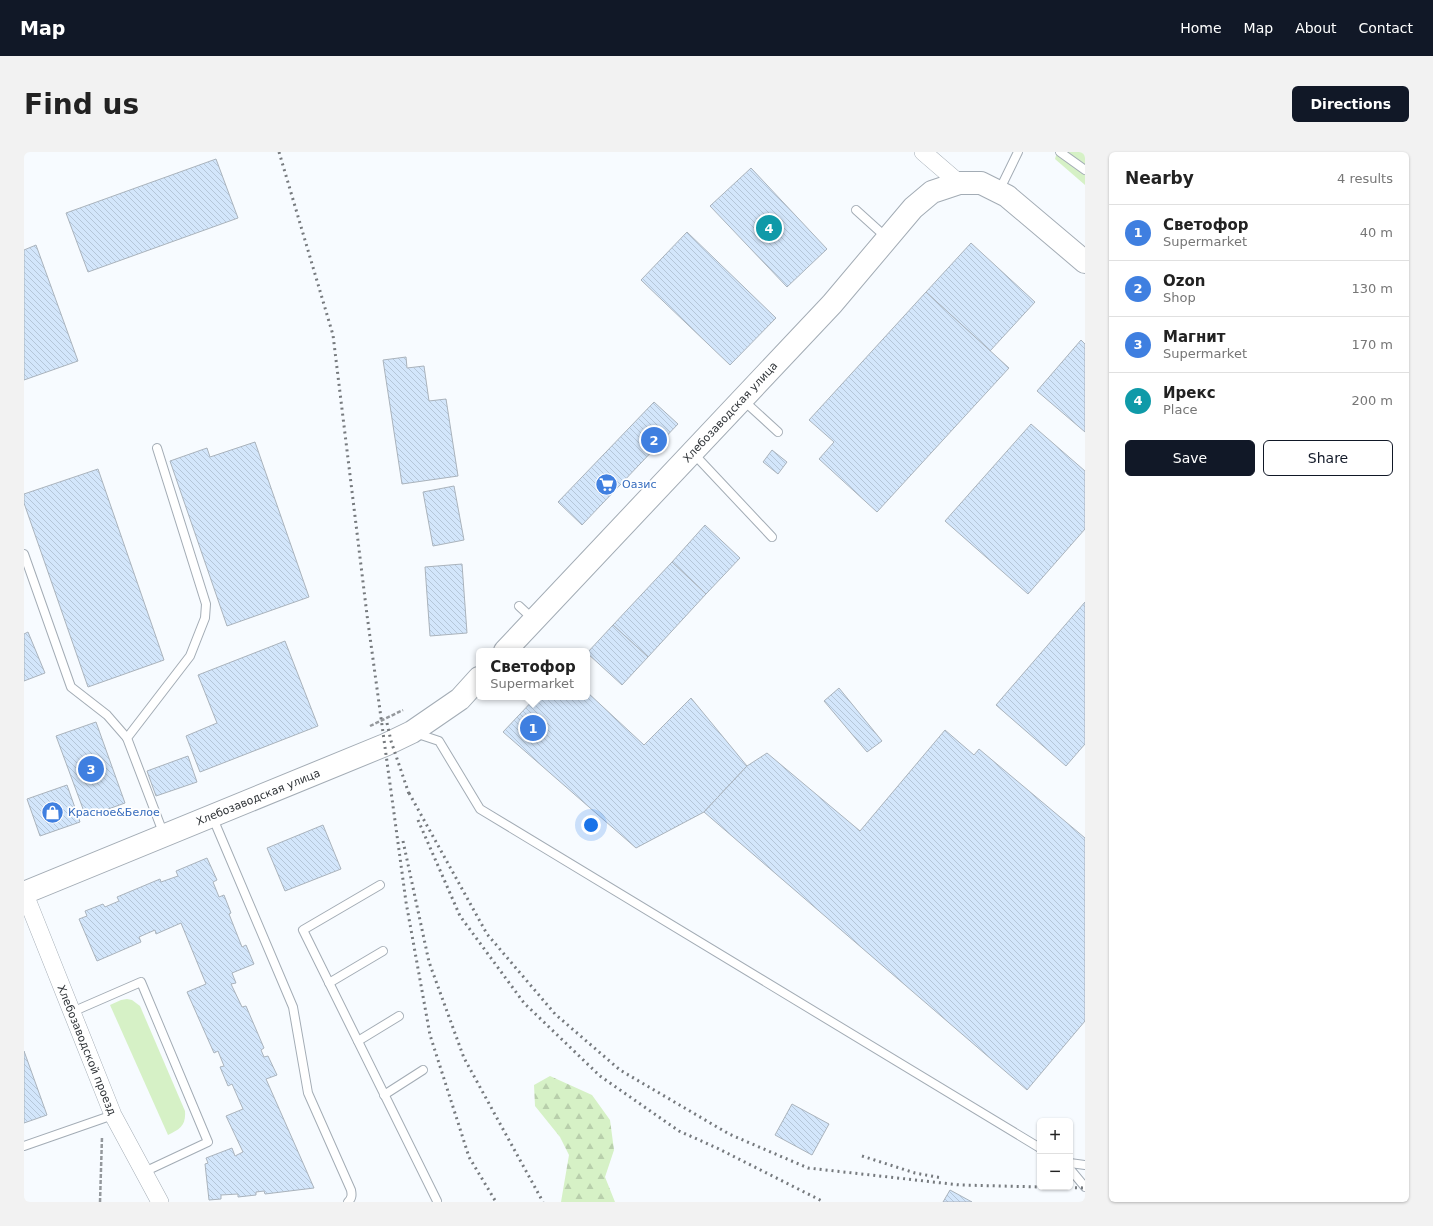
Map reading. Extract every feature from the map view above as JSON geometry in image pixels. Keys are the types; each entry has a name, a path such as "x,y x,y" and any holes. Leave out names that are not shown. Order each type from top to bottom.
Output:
{"main road":[{"name":"Хлебозаводская улица","path":"507,648 527,613 692,453 832,304 914,208 932,192 959,183 981,183 1007,196 1085,262"},
{"name":"Хлебозаводская улица","path":"24,893 385,745 412,732 460,699 476,681"}],"street":[{"path":"923,152 959,183"},
{"name":"Хлебозаводской проезд","path":"24,893 113,1115 160,1202"}],"lane":[{"path":"998,192 1018,152"},
{"path":"1060,152 1085,170"},
{"path":"856,210 888,238"},
{"path":"742,399 778,432"},
{"path":"127,738 190,656 205,618 206,604 157,448"},
{"path":"692,453 772,537"},
{"path":"24,554 71,687 108,715 127,738 164,836"},
{"path":"412,732 439,741 480,809 1037,1146"},
{"path":"212,816 293,1007 308,1093 351,1190 352,1195 348,1202"},
{"path":"380,885 303,930 437,1202"},
{"path":"329,983 383,952"},
{"path":"72,1012 141,982 208,1142 144,1172"},
{"path":"358,1041 399,1016"},
{"path":"384,1095 423,1070"},
{"path":"24,1146 113,1115"},
{"path":"1073,1163 1085,1165"},
{"path":"1073,1173 1085,1187"}],"path":[{"path":"100,1202 102,1132"}],"green space":[{"path":"1057,152 1085,152 1085,185 1055,159"},
{"path":"127,999 132,1000 140,1006 185,1111 183,1124 176,1131 168,1135 110,1005"},
{"path":"550,1076 592,1095 610,1120 614,1150 605,1177 615,1202 561,1202 569,1155 560,1137 535,1106 534,1085"}],"building":[{"path":"216,159 238,218 88,272 66,213"},
{"path":"751,168 827,249 787,287 710,206"},
{"path":"687,232 776,318 730,365 641,280"},
{"path":"971,243 1035,302 990,351 926,292"},
{"path":"36,245 78,361 24,380 24,250"},
{"path":"926,292 1009,368 877,512 819,459 834,442 809,420"},
{"path":"1081,340 1085,344 1085,432 1037,391"},
{"path":"406,357 407,368 424,366 429,401 446,399 458,476 402,484 383,360"},
{"path":"654,402 678,424 582,525 558,502"},
{"path":"1031,424 1085,471 1085,529 1028,594 945,521"},
{"path":"255,442 309,597 227,626 170,461 207,448 210,457"},
{"path":"772,450 787,462 778,474 763,462"},
{"path":"98,469 164,660 88,687 24,503 24,494"},
{"path":"454,486 464,540 433,546 423,492"},
{"path":"705,525 740,558 706,594 672,562"},
{"path":"672,562 706,594 648,657 613,625"},
{"path":"462,564 467,633 430,636 425,567"},
{"path":"1085,602 1085,744 1066,766 996,705"},
{"path":"613,625 648,657 622,685 590,656 590,650"},
{"path":"28,632 45,673 24,681 24,634"},
{"path":"285,641 318,726 200,772 186,736 217,723 198,675"},
{"path":"839,688 882,741 867,752 824,701"},
{"path":"590,695 644,745 691,698 747,766 704,812 636,848 503,732 533,700 590,700"},
{"path":"96,722 125,803 86,817 56,736"},
{"path":"945,730 974,755 979,749 1085,838 1085,1021 1027,1090 704,812 747,766 767,753 860,831"},
{"path":"188,756 197,782 156,796 147,771"},
{"path":"67,785 80,822 40,836 27,799"},
{"path":"323,825 341,869 285,891 267,848"},
{"path":"207,858 217,880 213,882 219,897 224,895 231,913 229,914 242,947 246,945 254,964 232,973 236,983 231,984 242,1007 246,1006 264,1048 261,1050 264,1057 268,1056 277,1075 266,1079 314,1188 265,1194 264,1191 256,1192 256,1195 238,1197 238,1194 221,1195 221,1199 209,1200 205,1164 208,1163 206,1158 232,1148 235,1156 243,1152 226,1116 243,1109 232,1084 228,1086 220,1067 224,1066 218,1051 214,1053 187,992 206,984 181,923 156,934 155,930 139,937 141,942 97,961 79,919 87,916 85,911 103,904 105,907 119,901 117,897 160,879 161,882 178,876 176,871"},
{"path":"24,1051 47,1115 24,1123"},
{"path":"792,1104 829,1124 812,1155 775,1135"},
{"path":"950,1190 972,1202 943,1202"}],"railway":[{"path":"279,152 333,335 367,615 406,902 430,1035 469,1157 496,1202"},
{"path":"387,723 391,741 410,797"},
{"path":"409,793 487,934 555,1014 620,1070 729,1134 808,1168 960,1185 1037,1187"},
{"path":"418,820 460,916 524,1003 600,1076 679,1131 717,1148 824,1202"},
{"path":"403,841 429,962 464,1058 543,1202"},
{"path":"862,1156 915,1173 942,1178"},
{"path":"1073,1188 1085,1188"}],"place":[{"name":"Ирекс","path":"769,228"},
{"name":"Ozon","path":"654,440"},
{"name":"Оазис","path":"606,484"},
{"name":"Светофор","path":"533,728"},
{"name":"Магнит","path":"91,769"},
{"name":"Красное&Белое","path":"52,812"}]}
